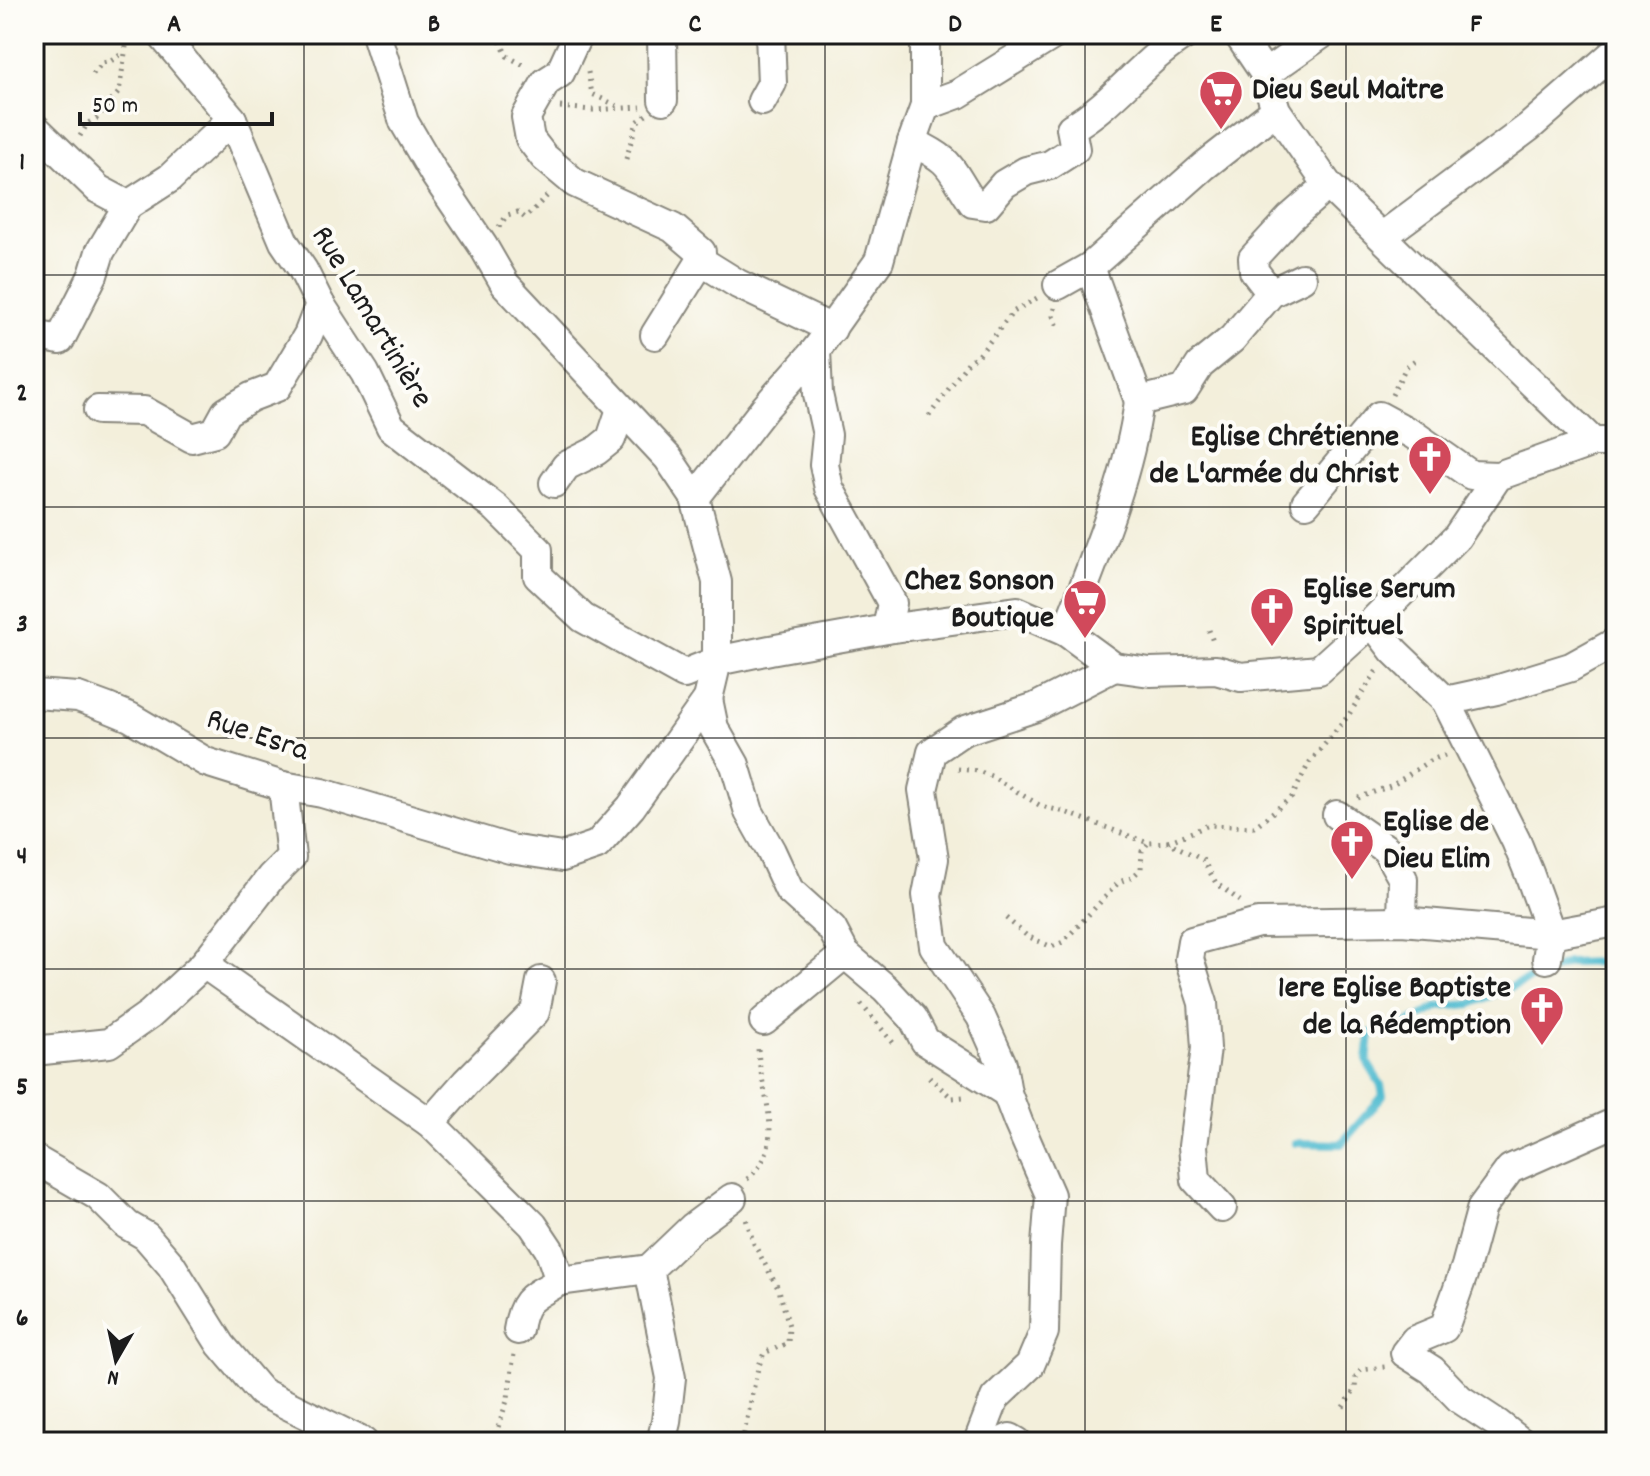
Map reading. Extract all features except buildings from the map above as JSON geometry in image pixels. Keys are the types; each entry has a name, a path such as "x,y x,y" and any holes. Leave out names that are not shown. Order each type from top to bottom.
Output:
{"street":[{"name":"Rue Lamartinière","path":"161,34 232,119 284,242 365,373 391,427 496,508 538,550 538,576 583,618 684,674 717,661"},
{"path":"376,34 404,122 505,284 668,458 695,498 717,582 717,661 708,699 714,728 735,765 749,812 789,890 832,929 845,954 885,988 913,1018 925,1041 1007,1093"},
{"path":"662,34 663,100"},
{"path":"762,101 772,83 770,34"},
{"path":"695,498 764,409 824,340 879,261 925,106 925,34"},
{"path":"925,106 958,94 1055,34"},
{"path":"912,142 939,155 954,169 973,203 986,205 1004,184 1026,171 1050,165 1075,149 1071,128 1116,96 1137,73 1186,34"},
{"path":"1238,34 1265,74 1276,110 1328,185 1605,442 1498,476 1471,475 1414,435 1379,416 1306,503"},
{"path":"1265,74 1322,34"},
{"path":"574,45 560,73 542,89 526,117 530,139 535,148 575,183 673,228 701,252 701,261 655,335"},
{"path":"1383,236 1529,127 1616,51"},
{"path":"1058,285 1090,267 1204,166 1276,110"},
{"path":"34,335 60,340 93,275 100,252 128,205 170,178 232,119"},
{"path":"34,127 98,189 128,205"},
{"path":"1271,293 1254,271 1253,258 1290,218 1328,185"},
{"path":"701,261 824,340"},
{"path":"1066,632 1135,433 1139,401 1090,267"},
{"path":"1139,401 1184,390 1200,365 1232,339 1271,293 1302,278"},
{"path":"98,410 144,411 192,438 215,432 226,412 251,397 277,387 308,335 320,304"},
{"path":"824,340 818,394 827,435 824,465 829,488 892,603 887,629"},
{"path":"554,483 566,466 596,451 611,439 621,409"},
{"path":"717,661 887,629 1017,611 1066,632 1114,667 1150,672 1216,670 1241,677 1319,670 1457,537 1498,476"},
{"path":"1372,622 1394,651 1446,701 1516,841 1549,947"},
{"path":"1446,701 1496,690 1571,667 1616,642"},
{"path":"978,1442 995,1398 1030,1365 1044,1332 1050,1195 1007,1093 1002,1064 981,1017 934,946 927,895 934,859 923,790 932,752 963,731 1036,707 1114,667"},
{"name":"Rue Esra","path":"34,694 78,697 108,708 130,717 206,762 283,786 322,793 510,849 562,857 597,845 631,807 708,699"},
{"path":"34,1051 109,1043 150,1014 204,964 271,877 291,857 283,786"},
{"path":"1337,815 1386,849 1403,879 1402,921"},
{"path":"1222,1208 1196,1180 1193,1146 1206,1048 1203,1003 1189,959 1192,941 1258,923 1402,921 1549,947 1616,922"},
{"path":"764,1021 845,954"},
{"path":"204,964 430,1123 533,1225 549,1249 560,1281"},
{"path":"430,1123 535,1012 541,981"},
{"path":"1521,1442 1460,1399 1432,1370 1405,1353 1415,1340 1444,1328 1466,1266 1482,1207 1510,1169 1616,1122"},
{"path":"34,1159 98,1196 127,1225 146,1236 171,1265 221,1345 261,1392 363,1442"},
{"path":"518,1330 521,1310 533,1298 560,1281 649,1269 693,1227 732,1198"},
{"path":"649,1269 671,1378 661,1442"},
{"path":"1001,1442 1010,1438 1017,1442"}],"path":[{"path":"70,160 88,123 97,118 119,92 128,34"},
{"path":"497,34 507,56 535,71 550,105 566,109 648,107 646,116 637,122 626,159"},
{"path":"574,45 589,74 592,94 622,108"},
{"path":"93,74 102,63 124,53"},
{"path":"483,246 507,215 518,212 525,218 547,198 561,172"},
{"path":"929,416 969,361 979,355 1013,312 1058,285"},
{"path":"1379,416 1384,401 1390,399 1406,367 1415,360"},
{"path":"923,790 939,788 962,767 978,771 1041,806 1148,843 1168,842 1209,825 1254,827 1292,797 1309,763 1348,716 1374,674 1394,651"},
{"path":"1337,815 1351,800 1393,785 1429,761 1468,744"},
{"path":"1168,842 1203,860 1216,883 1244,903"},
{"path":"1006,918 1042,944 1052,947 1063,942 1119,882 1131,878 1141,869 1142,851 1148,843"},
{"path":"742,1442 764,1353 788,1343 789,1326 779,1290 754,1244 749,1224 732,1198 743,1181 757,1171 767,1153 770,1121 767,1090 757,1049 764,1021"},
{"path":"493,1442 508,1398 518,1330"},
{"path":"1343,1407 1355,1389 1356,1377 1361,1370 1396,1367 1418,1361"}],"waterway":[{"path":"1296,1143 1341,1144 1383,1096 1381,1085 1367,1062 1370,1033 1398,1028 1438,1007 1471,1004 1568,963 1605,962 1616,966"}],"place":[{"name":"Dieu Seul Maitre","path":"1221,131"},
{"name":"Eglise Chrétienne de L'armée du Christ","path":"1430,496"},
{"name":"Chez Sonson Boutique","path":"1085,640"},
{"name":"Eglise Serum Spirituel","path":"1272,648"},
{"name":"Eglise de Dieu Elim","path":"1352,881"},
{"name":"1ere Eglise Baptiste de la Rédemption","path":"1542,1047"}]}
